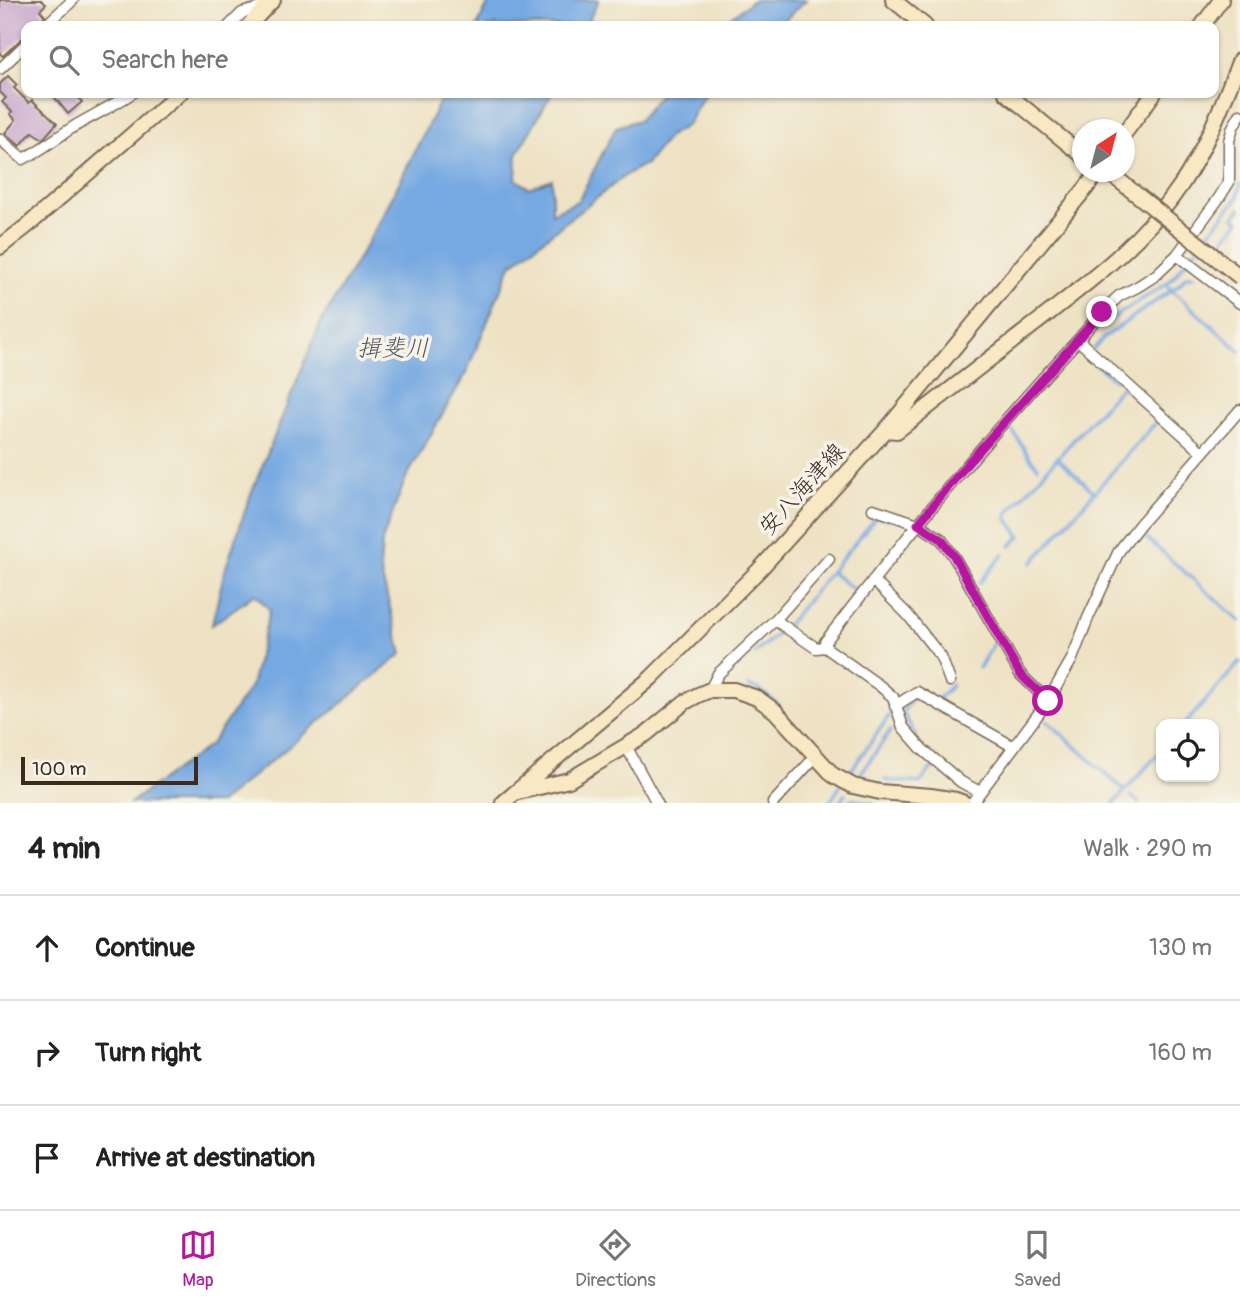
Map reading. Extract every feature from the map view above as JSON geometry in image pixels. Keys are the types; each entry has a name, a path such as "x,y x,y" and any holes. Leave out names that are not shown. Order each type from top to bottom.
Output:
{"main road":[{"path":"893,0 919,21"},
{"path":"1206,21 1221,0"},
{"path":"253,21 270,3"},
{"path":"886,430 897,431 1082,287 1138,238 1167,205 1199,156 1240,60"},
{"path":"0,247 174,98"},
{"path":"1012,98 1072,146"},
{"path":"1135,120 1150,98"},
{"name":"安八海津線","path":"503,803 651,678 760,569 886,430 1090,182"},
{"path":"1121,182 1240,276"},
{"path":"515,793 569,780 646,734 685,702 710,690 734,690 757,698 775,712 833,775 853,786 964,803"}],"street":[{"path":"51,21 74,0"},
{"path":"234,21 242,13 270,3"},
{"path":"0,69 21,49"},
{"path":"0,139 23,159 125,98"},
{"path":"825,647 825,642 873,580 968,463 1102,312 1119,296 1156,275 1177,255 1229,182 1229,141 1240,115"},
{"path":"1177,255 1240,303"},
{"path":"1078,341 1202,452"},
{"path":"972,803 1048,701 1072,659 1119,551 1240,410"},
{"path":"873,509 918,524 941,539 954,556 1020,674 1048,701"},
{"path":"710,690 718,674 775,621 829,559"},
{"path":"873,580 908,615 941,657 950,681"},
{"path":"775,621 816,648 825,647 880,686 893,697 902,727 922,749 961,782 980,792"},
{"path":"895,706 917,692 1014,747"},
{"path":"626,746 657,803"},
{"path":"773,803 815,757"}],"water":[{"path":"490,0 599,0 588,21 480,21"},
{"path":"753,0 806,0 784,21 726,21"},
{"name":"揖斐川","path":"442,98 549,98 517,154 516,179 529,188 552,179 552,213 578,201 616,127 639,120 657,98 702,98 687,125 669,136 646,164 627,174 511,265 466,373 406,478 382,541 380,569 402,654 220,803 130,803 210,745 251,686 270,610 255,594 212,625 224,573 250,496 320,324 380,221"}],"building":[{"path":"0,0 41,0 46,4 40,10 45,16 39,21 21,21 21,39 3,56 0,54"},
{"path":"8,76 17,85 14,88 21,98 29,103 32,100 57,123 43,139 32,132 20,146 5,133 16,120 2,102 6,98 0,92 0,84"},
{"path":"55,98 78,98 82,102 68,114"}],"waterway":[{"path":"1201,243 1238,197 1240,184"},
{"path":"1213,253 1239,221 1234,217 1240,209"},
{"path":"1096,329 1169,282 1197,249"},
{"path":"1094,349 1103,338 1180,284 1186,276 1194,276"},
{"path":"1166,285 1240,351"},
{"path":"1087,357 1115,380"},
{"path":"1011,546 1020,536 1007,518 1008,513 1122,386 1125,389"},
{"path":"1032,563 1159,419 1157,418"},
{"path":"1012,430 1038,467"},
{"path":"1057,458 1092,490"},
{"path":"787,625 877,516 887,519"},
{"path":"1143,535 1240,621"},
{"path":"979,583 1004,554"},
{"path":"831,572 856,591"},
{"path":"755,653 782,630"},
{"path":"979,668 997,638"},
{"path":"1189,719 1240,662"},
{"path":"937,700 952,685"},
{"path":"748,686 758,689 779,705"},
{"path":"912,699 903,712 915,735"},
{"path":"846,778 891,713"},
{"path":"1047,721 1125,791"},
{"path":"964,724 995,743"},
{"path":"860,775 890,731"},
{"path":"803,732 841,768"},
{"path":"902,737 916,749"},
{"path":"1114,803 1156,757"},
{"path":"885,780 920,783 934,765 937,767"},
{"path":"829,803 841,785"},
{"path":"839,803 845,794"},
{"path":"1131,796 1139,803"},
{"path":"848,803 851,799 873,803"}],"route":[{"path":"1048,701 1020,674 954,556 941,539 918,524 968,463 1102,312"}]}
